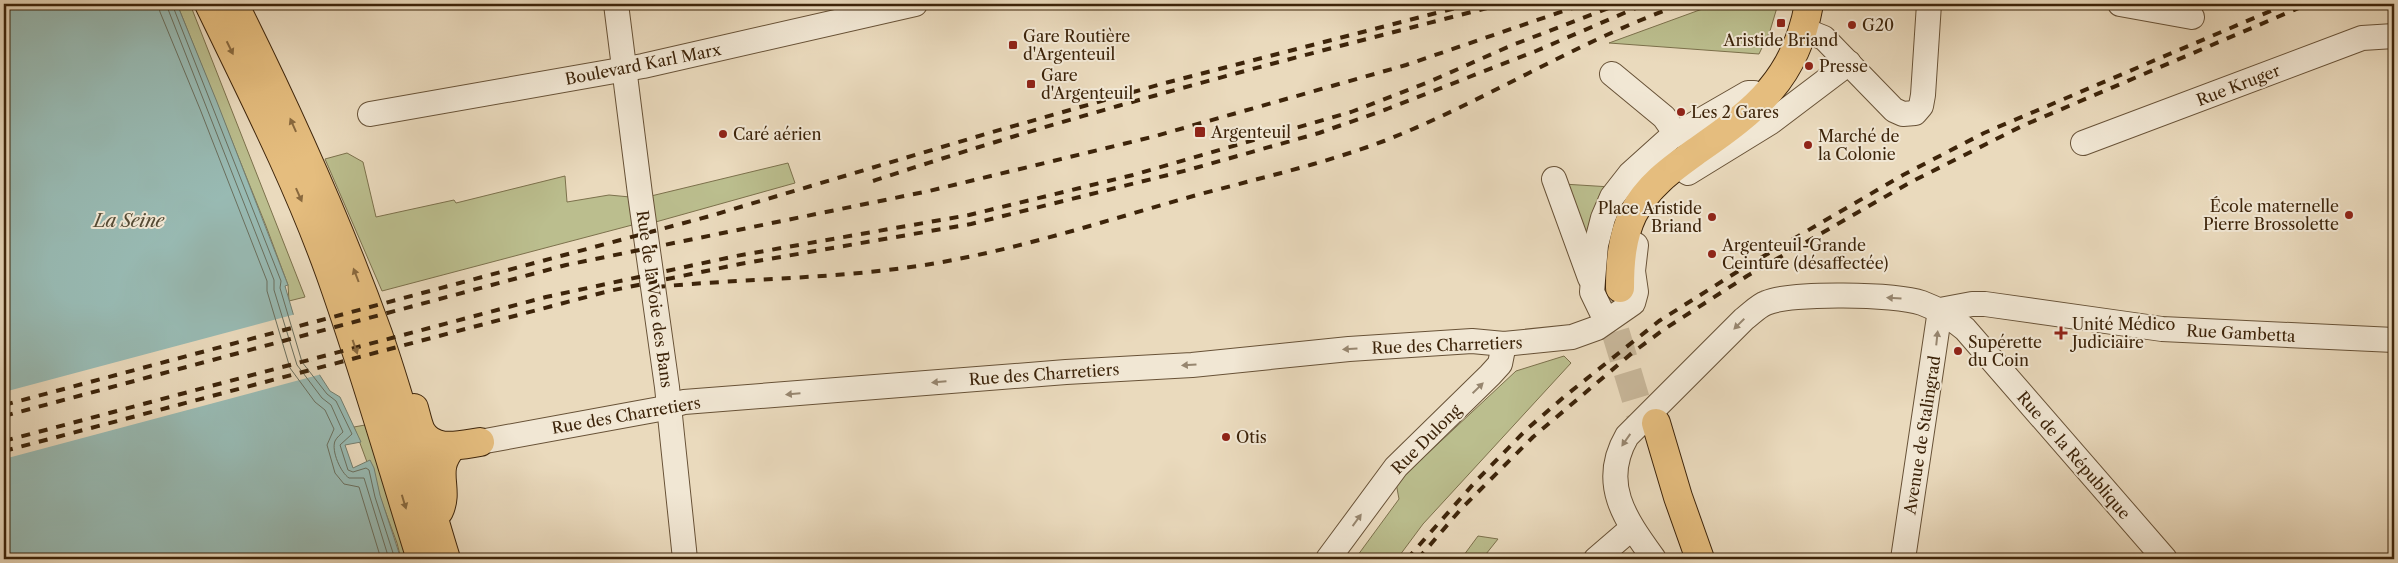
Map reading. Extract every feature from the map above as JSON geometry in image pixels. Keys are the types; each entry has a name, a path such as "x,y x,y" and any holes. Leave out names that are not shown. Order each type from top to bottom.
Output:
{"main road":[{"path":"209,4 278,147 327,264 378,418 421,559"},
{"path":"234,4 317,178 379,337 446,559"},
{"path":"1608,288 1633,214 1644,197 1665,174 1754,109 1768,95 1783,73 1806,17"},
{"path":"1608,288 1618,231 1631,200 1641,187 1678,154 1758,98 1783,73"},
{"path":"379,337 398,356 421,431 430,441 452,447 480,442"},
{"path":"1690,559 1651,428 1700,559"},
{"path":"434,521 444,502 440,475 444,456 452,447"}],"street":[{"name":"Rue de la Voie des Bans","path":"616,4 623,70 670,406 685,559"},
{"name":"Boulevard Karl Marx","path":"370,114 623,70 915,4"},
{"path":"1806,17 1894,110 1903,114 1915,113 1921,106 1923,95 1929,4"},
{"path":"2120,4 2192,17"},
{"name":"Rue Kruger","path":"2083,143 2362,38 2394,36"},
{"path":"1608,288 1592,292 1606,321 1625,309 1635,298 1634,252 1645,220 1667,189 1726,149 1771,122 1849,63"},
{"path":"1612,74 1664,118 1676,134"},
{"path":"1608,288 1596,245 1612,197 1630,174 1676,134 1748,93 1754,93 1758,98"},
{"path":"1554,179 1608,288"},
{"path":"1654,559 1622,510 1616,490 1615,470 1620,448 1627,436 1744,319 1766,303 1797,298 1861,296 1901,298 1940,310"},
{"name":"Rue Gambetta","path":"1940,310 1972,304 1985,304 2162,329 2394,340"},
{"name":"Avenue de Stalingrad","path":"1903,559 1940,310"},
{"name":"Rue de la République","path":"1940,310 1965,329 2165,559"},
{"name":"Rue des Charretiers","path":"480,442 684,402 1072,371 1192,365 1349,349 1472,341 1504,344 1572,337 1597,328 1606,321"},
{"name":"Rue Dulong","path":"1328,559 1396,467 1500,364 1504,344"},
{"path":"1910,514 1914,559"},
{"path":"1596,559 1632,528"}],"green space":[{"path":"177,4 190,4 305,297 289,301 288,285 266,226"},
{"path":"1716,4 1778,4 1770,31 1759,54 1609,43"},
{"path":"347,153 363,162 376,217 454,200 456,203 565,176 567,202 609,195 630,197 636,224 382,291 325,159"},
{"path":"788,163 795,183 652,223 651,196"},
{"path":"1563,184 1611,187 1587,244"},
{"path":"1564,356 1571,363 1423,524 1397,559 1355,559 1399,499 1396,483 1516,371"},
{"path":"365,425 389,498 406,559 401,559 397,543 354,427"},
{"path":"1478,536 1498,539 1482,559 1461,559"}],"water":[{"name":"La Seine","path":"4,4 177,4 288,285 285,286 307,361 310,360 330,391 340,397 361,442 345,445 353,468 370,460 374,468 380,495 401,559 4,559"}],"pier":[{"path":"296,314 309,358 322,374 4,459 4,392"}],"tunnel":[{"path":"1611,290 1614,327 1646,433"}],"railway":[{"path":"4,405 710,216 1165,83 1471,4"},
{"path":"873,181 1108,109 1503,4"},
{"path":"4,416 566,265 929,191 1152,137 1406,65 1584,4"},
{"path":"4,441 546,297 736,256 969,215 1133,175 1351,112 1431,81 1510,46 1619,4"},
{"path":"4,451 609,291 740,264 971,224 1188,170 1319,133 1387,109 1536,51 1645,4"},
{"path":"656,287 873,272 978,255 1051,237 1197,195 1315,164 1384,141 1459,108 1607,35 1683,4"},
{"path":"1407,559 1476,481 1527,429 1659,321 1740,270 1903,175 1984,133 2287,4"},
{"path":"1418,559 1461,509 1533,437 1632,353 1663,330 1747,276 1909,183 2022,126 2308,4"}],"place":[{"name":"Aristide Briand","path":"1781,23"},
{"name":"G20","path":"1852,25"},
{"name":"Gare Routière d'Argenteuil","path":"1013,45"},
{"name":"Presse","path":"1809,66"},
{"name":"Gare d'Argenteuil","path":"1031,84"},
{"name":"Les 2 Gares","path":"1681,112"},
{"name":"Argenteuil","path":"1200,132"},
{"name":"Caré aérien","path":"723,134"},
{"name":"Marché de la Colonie","path":"1808,145"},
{"name":"École maternelle Pierre Brossolette","path":"2349,215"},
{"name":"Place Aristide Briand","path":"1712,217"},
{"name":"Argenteuil-Grande Ceinture (désaffectée)","path":"1712,254"},
{"name":"Unité Médico Judiciaire","path":"2061,333"},
{"name":"Supérette du Coin","path":"1958,351"},
{"name":"Otis","path":"1226,437"}]}
